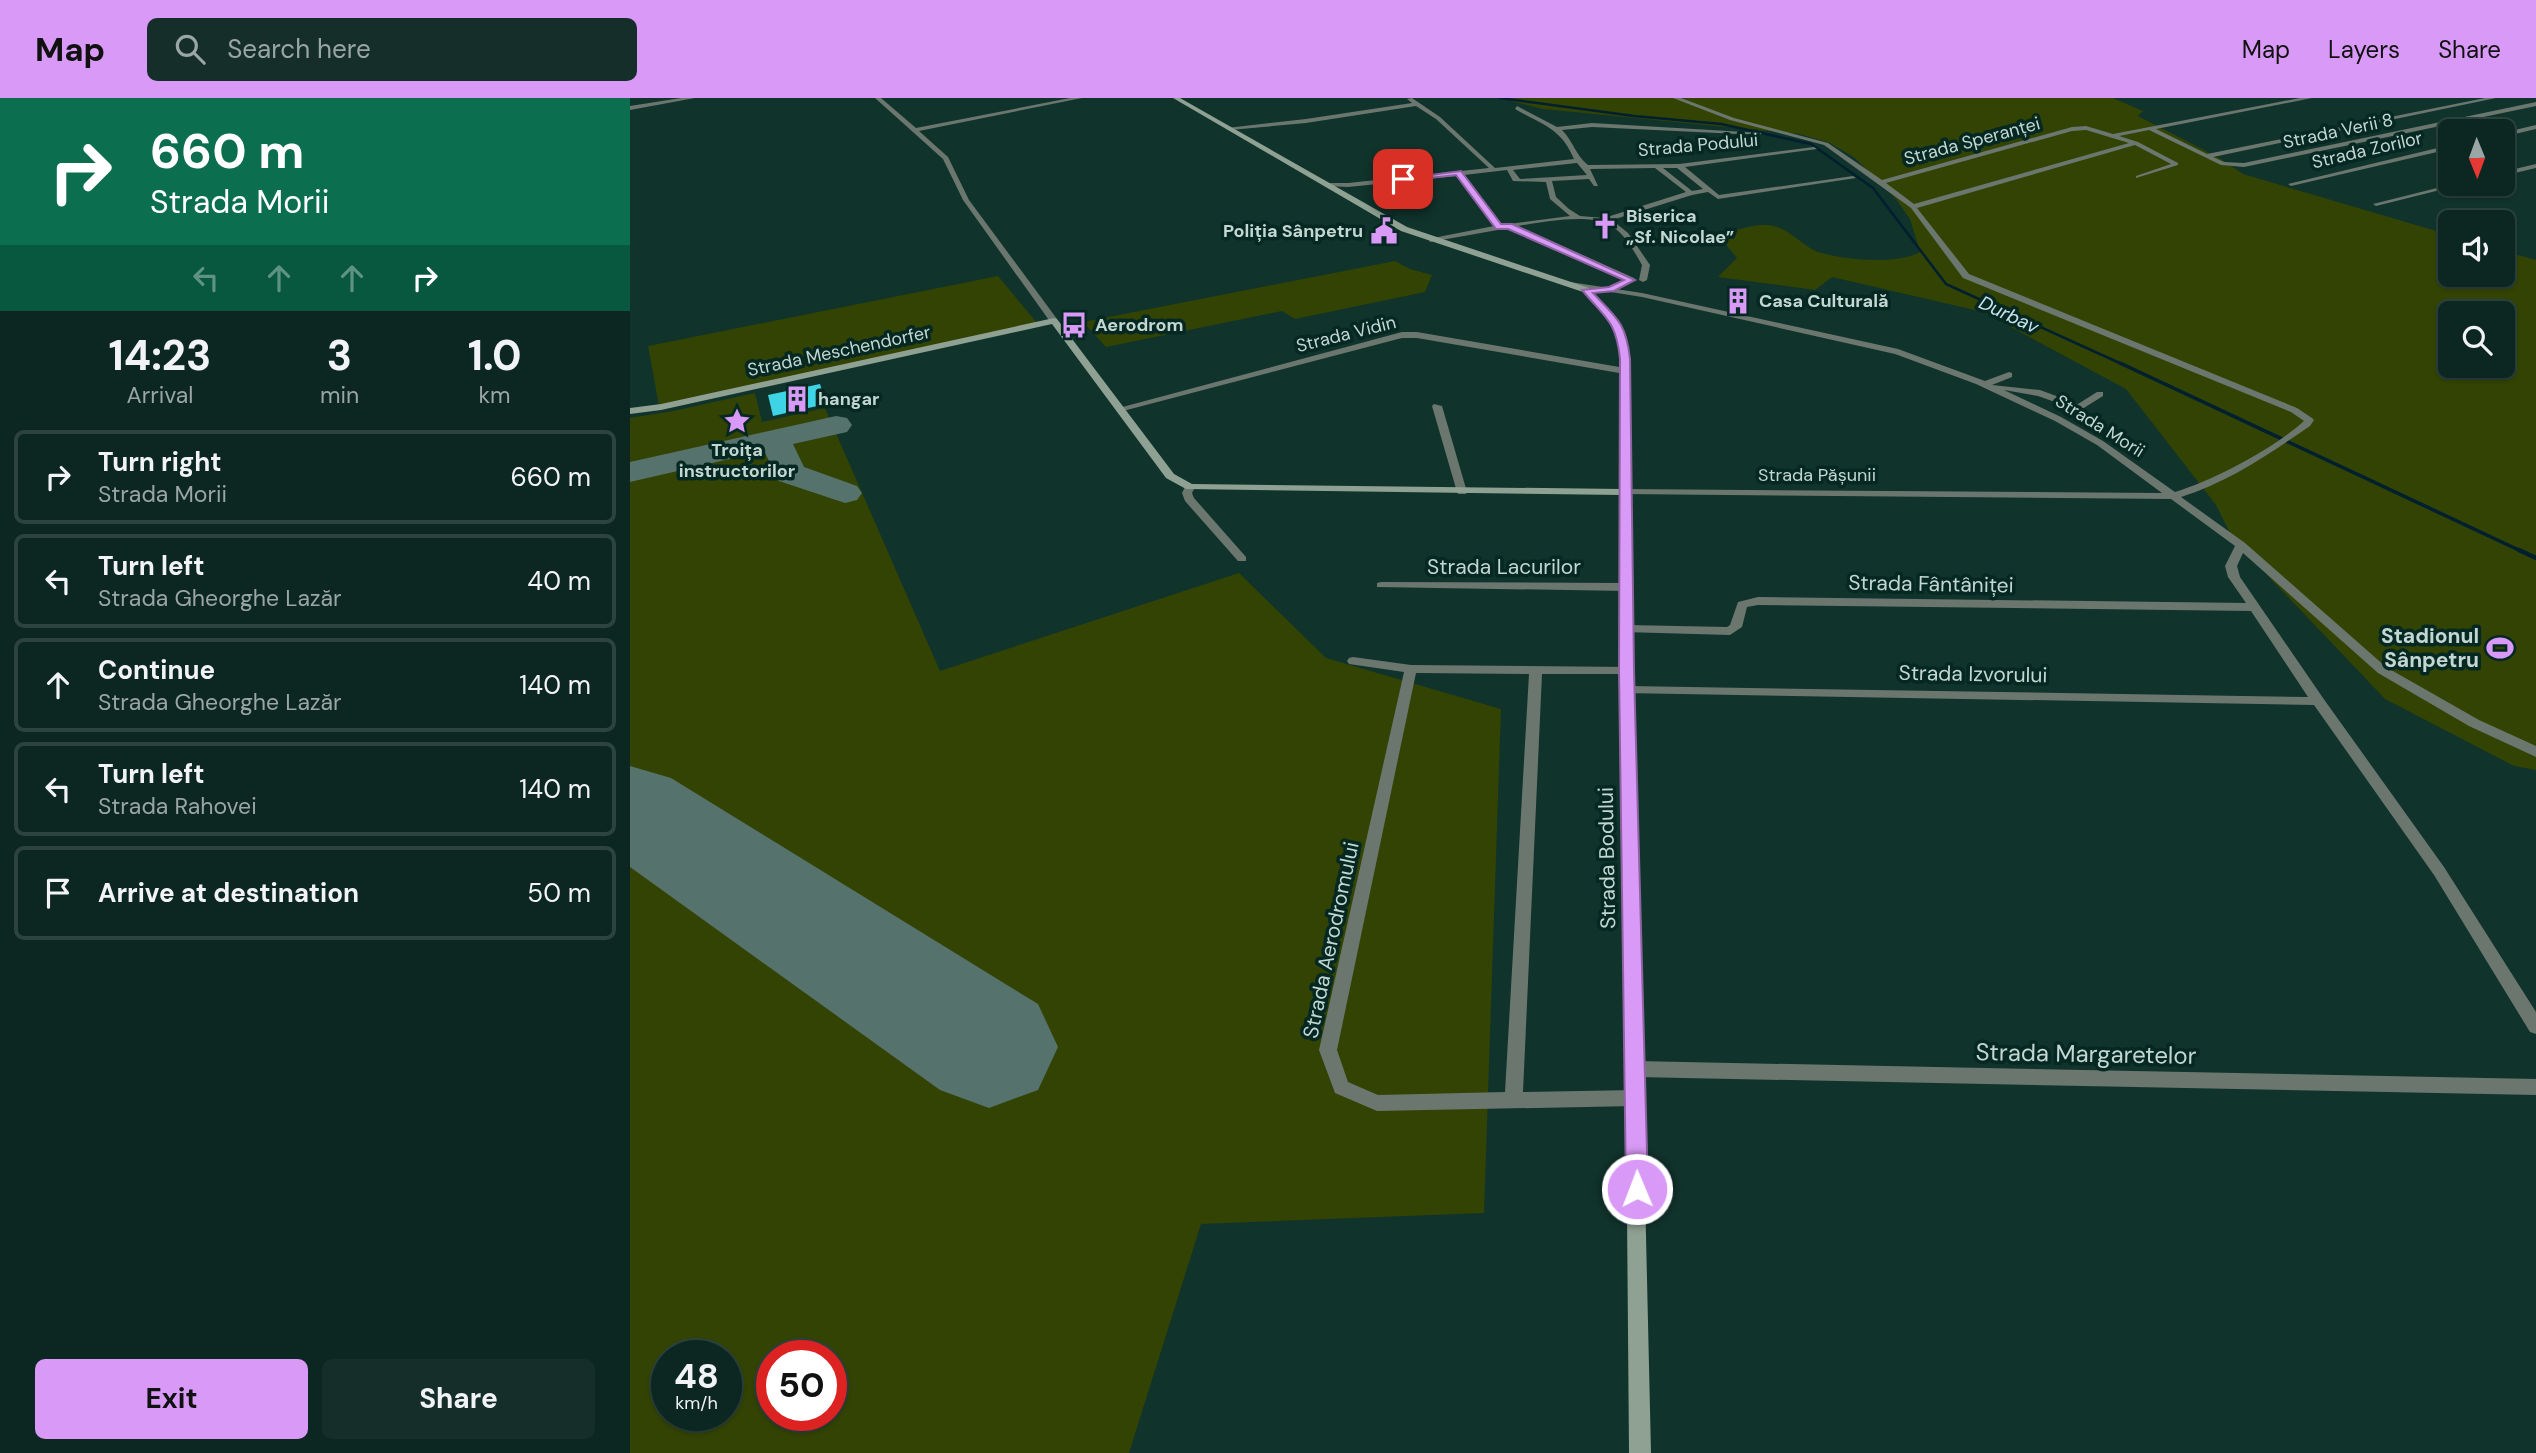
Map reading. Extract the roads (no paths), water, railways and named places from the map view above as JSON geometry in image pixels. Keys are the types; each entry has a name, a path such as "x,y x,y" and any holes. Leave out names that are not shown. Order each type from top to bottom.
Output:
{"main road":[{"name":"Strada Bodului","path":"1176,98 1392,223 1433,240 1586,290 1617,324 1622,335 1625,372 1627,670 1636,1069 1640,1453"},
{"path":"1054,321 1170,476 1190,487"},
{"name":"Strada Meschendorfer","path":"630,411 661,407 1054,321"},
{"name":"Strada Pășunii","path":"1190,487 1625,492"}],"street":[{"path":"630,108 692,98"},
{"path":"878,98 946,158 966,200 1054,321"},
{"path":"916,130 1079,98"},
{"path":"1676,98 1732,120 1826,144 1913,207 2136,143"},
{"path":"2115,135 2309,98"},
{"path":"2206,156 2493,98"},
{"path":"1230,128 1306,121 1412,101 1438,118 1493,169"},
{"name":"Strada Verii 8","path":"2151,129 2223,164 2244,165 2536,104"},
{"path":"1244,136 1422,108"},
{"path":"1517,108 1556,129 1570,142 1578,161 1586,167 1596,185"},
{"path":"1556,129 1592,125 1761,134"},
{"path":"2515,132 2536,127"},
{"name":"Strada Speranței","path":"1879,183 2072,129 2086,128 2115,135"},
{"path":"2115,135 2176,164 2138,177"},
{"name":"Strada Podului","path":"1586,167 1679,166 1814,149"},
{"name":"Strada Zorilor","path":"2291,184 2438,150"},
{"path":"1328,185 1578,161"},
{"path":"1679,166 1716,196 1723,197 1853,178"},
{"path":"2515,171 2536,166"},
{"path":"1508,167 1517,181 1590,177"},
{"path":"1657,167 1691,193"},
{"path":"1458,172 1499,227"},
{"path":"1549,179 1548,190 1552,197 1578,218"},
{"path":"1338,190 1348,185"},
{"path":"2376,204 2438,189"},
{"path":"1433,240 1499,227 1578,218 1606,220 1708,190"},
{"name":"Strada Pășunii","path":"1625,492 2172,496 2213,484 2249,464 2307,424 2309,420 2294,410 1966,276 1913,207"},
{"path":"1606,220 1629,239 1646,265 1649,284 1642,295"},
{"path":"1509,226 1631,280 1649,284"},
{"path":"1611,289 1631,280"},
{"name":"Strada Morii","path":"1573,284 1642,295 1898,352 1984,385 2058,419 2100,443 2241,545 2382,670 2474,723 2536,752"},
{"path":"1586,290 1601,288"},
{"name":"Strada Vidin","path":"1120,409 1402,335 1418,335 1625,372"},
{"path":"1984,385 2009,375"},
{"path":"1984,385 2040,393 2080,408"},
{"path":"2058,419 2100,394"},
{"path":"1437,406 1462,492"},
{"path":"1190,487 1187,493 1189,499 1242,559"},
{"path":"2241,545 2231,566 2234,577 2439,871 2536,1027"},
{"name":"Strada Lacurilor","path":"1381,585 1626,587"},
{"name":"Strada Fântâniței","path":"1627,629 1730,631 1736,627 1742,605 1758,601 2253,607"},
{"path":"1353,661 1411,669 1627,670"},
{"name":"Strada Aerodromului","path":"1411,669 1328,1050 1341,1087 1377,1103 1636,1098"},
{"path":"1514,1100 1536,669"},
{"name":"Strada Izvorului","path":"1628,690 2318,701"},
{"name":"Strada Margaretelor","path":"1636,1069 2536,1087"}],"waterway":[{"name":"Durbav","path":"1500,98 1634,116 1721,124 1811,144 1873,188 1946,284 2124,365"},
{"name":"Durbav","path":"2120,363 2523,552"},
{"name":"Durbav","path":"2519,550 2536,558"}],"place":[{"name":"Biserica „Sf. Nicolae”","path":"1605,226"},
{"name":"Poliția Sânpetru","path":"1384,231"},
{"name":"Casa Culturală","path":"1738,301"},
{"name":"Aerodrom","path":"1074,325"},
{"name":"hangar","path":"797,399"},
{"name":"Troița instructorilor","path":"737,421"},
{"name":"Stadionul Sânpetru","path":"2500,648"}]}
